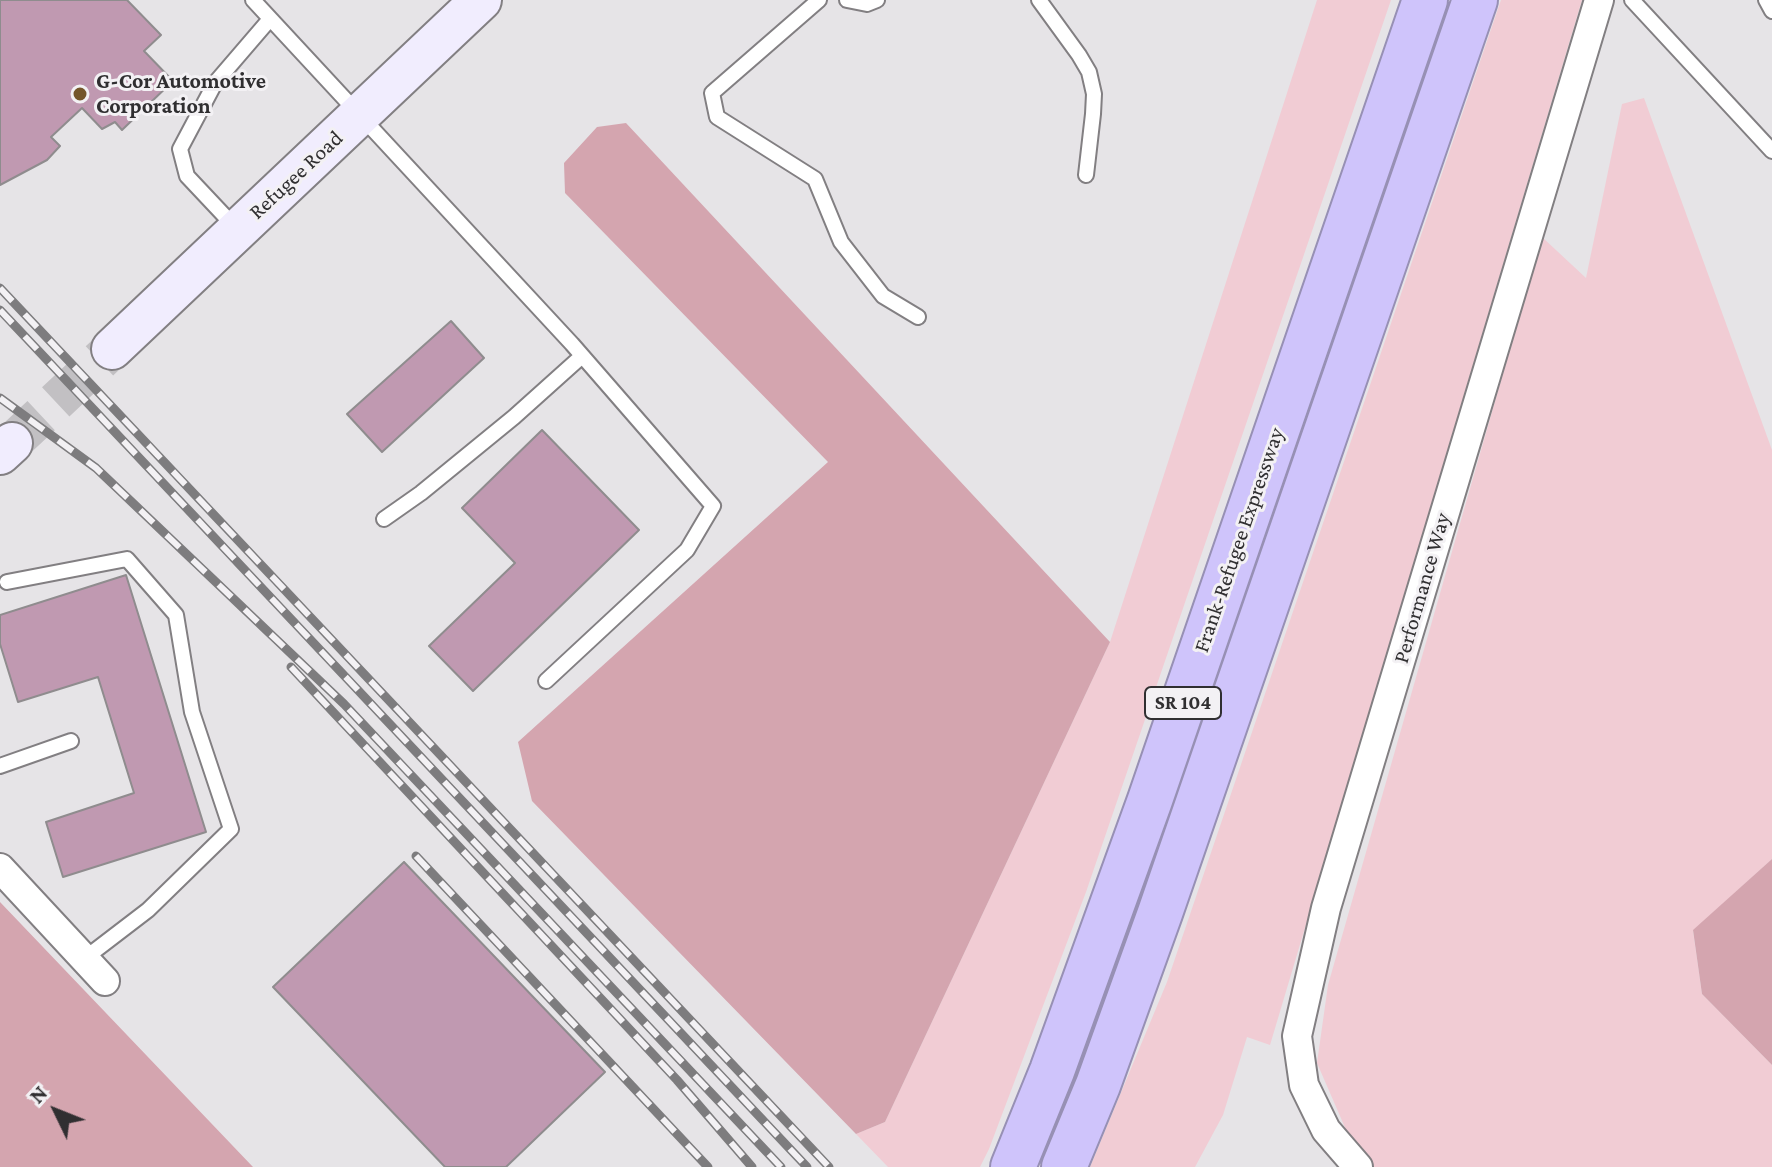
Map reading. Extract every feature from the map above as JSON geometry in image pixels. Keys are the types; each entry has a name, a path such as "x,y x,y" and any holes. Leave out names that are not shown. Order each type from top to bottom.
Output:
{"highway":[{"name":"Frank-Refugee Expressway","path":"1014,1167 1150,800 1425,0"},
{"name":"SR 104","path":"1064,1167 1098,1085 1160,913 1475,0"}],"main road":[{"name":"Refugee Road","path":"112,349 481,0"}],"street":[{"name":"Performance Way","path":"1358,1167 1326,1130 1304,1085 1297,1036 1326,908 1599,0"},
{"path":"0,868 105,981"}],"lane":[{"path":"253,0 582,356 713,506 687,550 546,681"},
{"path":"819,0 712,93 717,117 815,179 841,242 883,296 918,317"},
{"path":"847,0 867,4 877,0"},
{"path":"1039,0 1089,72 1094,94 1086,175"},
{"path":"1632,0 1772,151"},
{"path":"1766,0 1772,11"},
{"path":"238,230 187,176 180,149 215,83 270,19"},
{"path":"384,519 502,427 582,356"},
{"path":"7,582 127,559 176,615 192,712 231,829 148,910 84,959"},
{"path":"0,766 71,741"}],"shaded area":[{"path":"1317,0 1391,0 1086,892 980,1167 888,1167 856,1134 885,1122 1110,642"},
{"path":"1501,0 1582,0 1270,1045 1247,1037 1223,1115 1195,1167 1090,1167 1167,982"},
{"path":"1644,98 1772,450 1772,859 1693,931 1702,994 1772,1065 1772,1167 1374,1167 1350,1139 1317,1063 1328,985 1542,237 1586,278 1622,104"},
{"path":"626,123 1110,642 885,1122 856,1134 532,801 518,742 828,462 565,193 564,163 597,127"},
{"path":"1772,859 1772,1065 1702,994 1693,930"},
{"path":"0,902 253,1167 0,1167"}],"building":[{"name":"G-Cor Automotive Corporation","path":"0,0 127,0 161,35 144,51 173,81 122,130 115,122 102,129 82,108 51,137 60,146 47,160 0,185"},
{"path":"451,321 484,358 382,452 347,414"},
{"path":"542,430 639,530 473,691 429,646 515,563 462,508"},
{"path":"126,575 206,832 63,877 46,822 134,793 98,677 18,702 0,644 0,615"},
{"path":"404,862 605,1072 506,1167 445,1167 273,987"}],"tunnel":[{"path":"12,443 112,349"}],"railway":[{"path":"0,288 829,1167"},
{"path":"0,310 807,1167"},
{"path":"0,398 96,468 344,704 781,1167"},
{"path":"291,667 677,1080 752,1167"},
{"path":"416,856 708,1167"}],"place":[{"name":"G-Cor Automotive Corporation","path":"80,94"}]}
